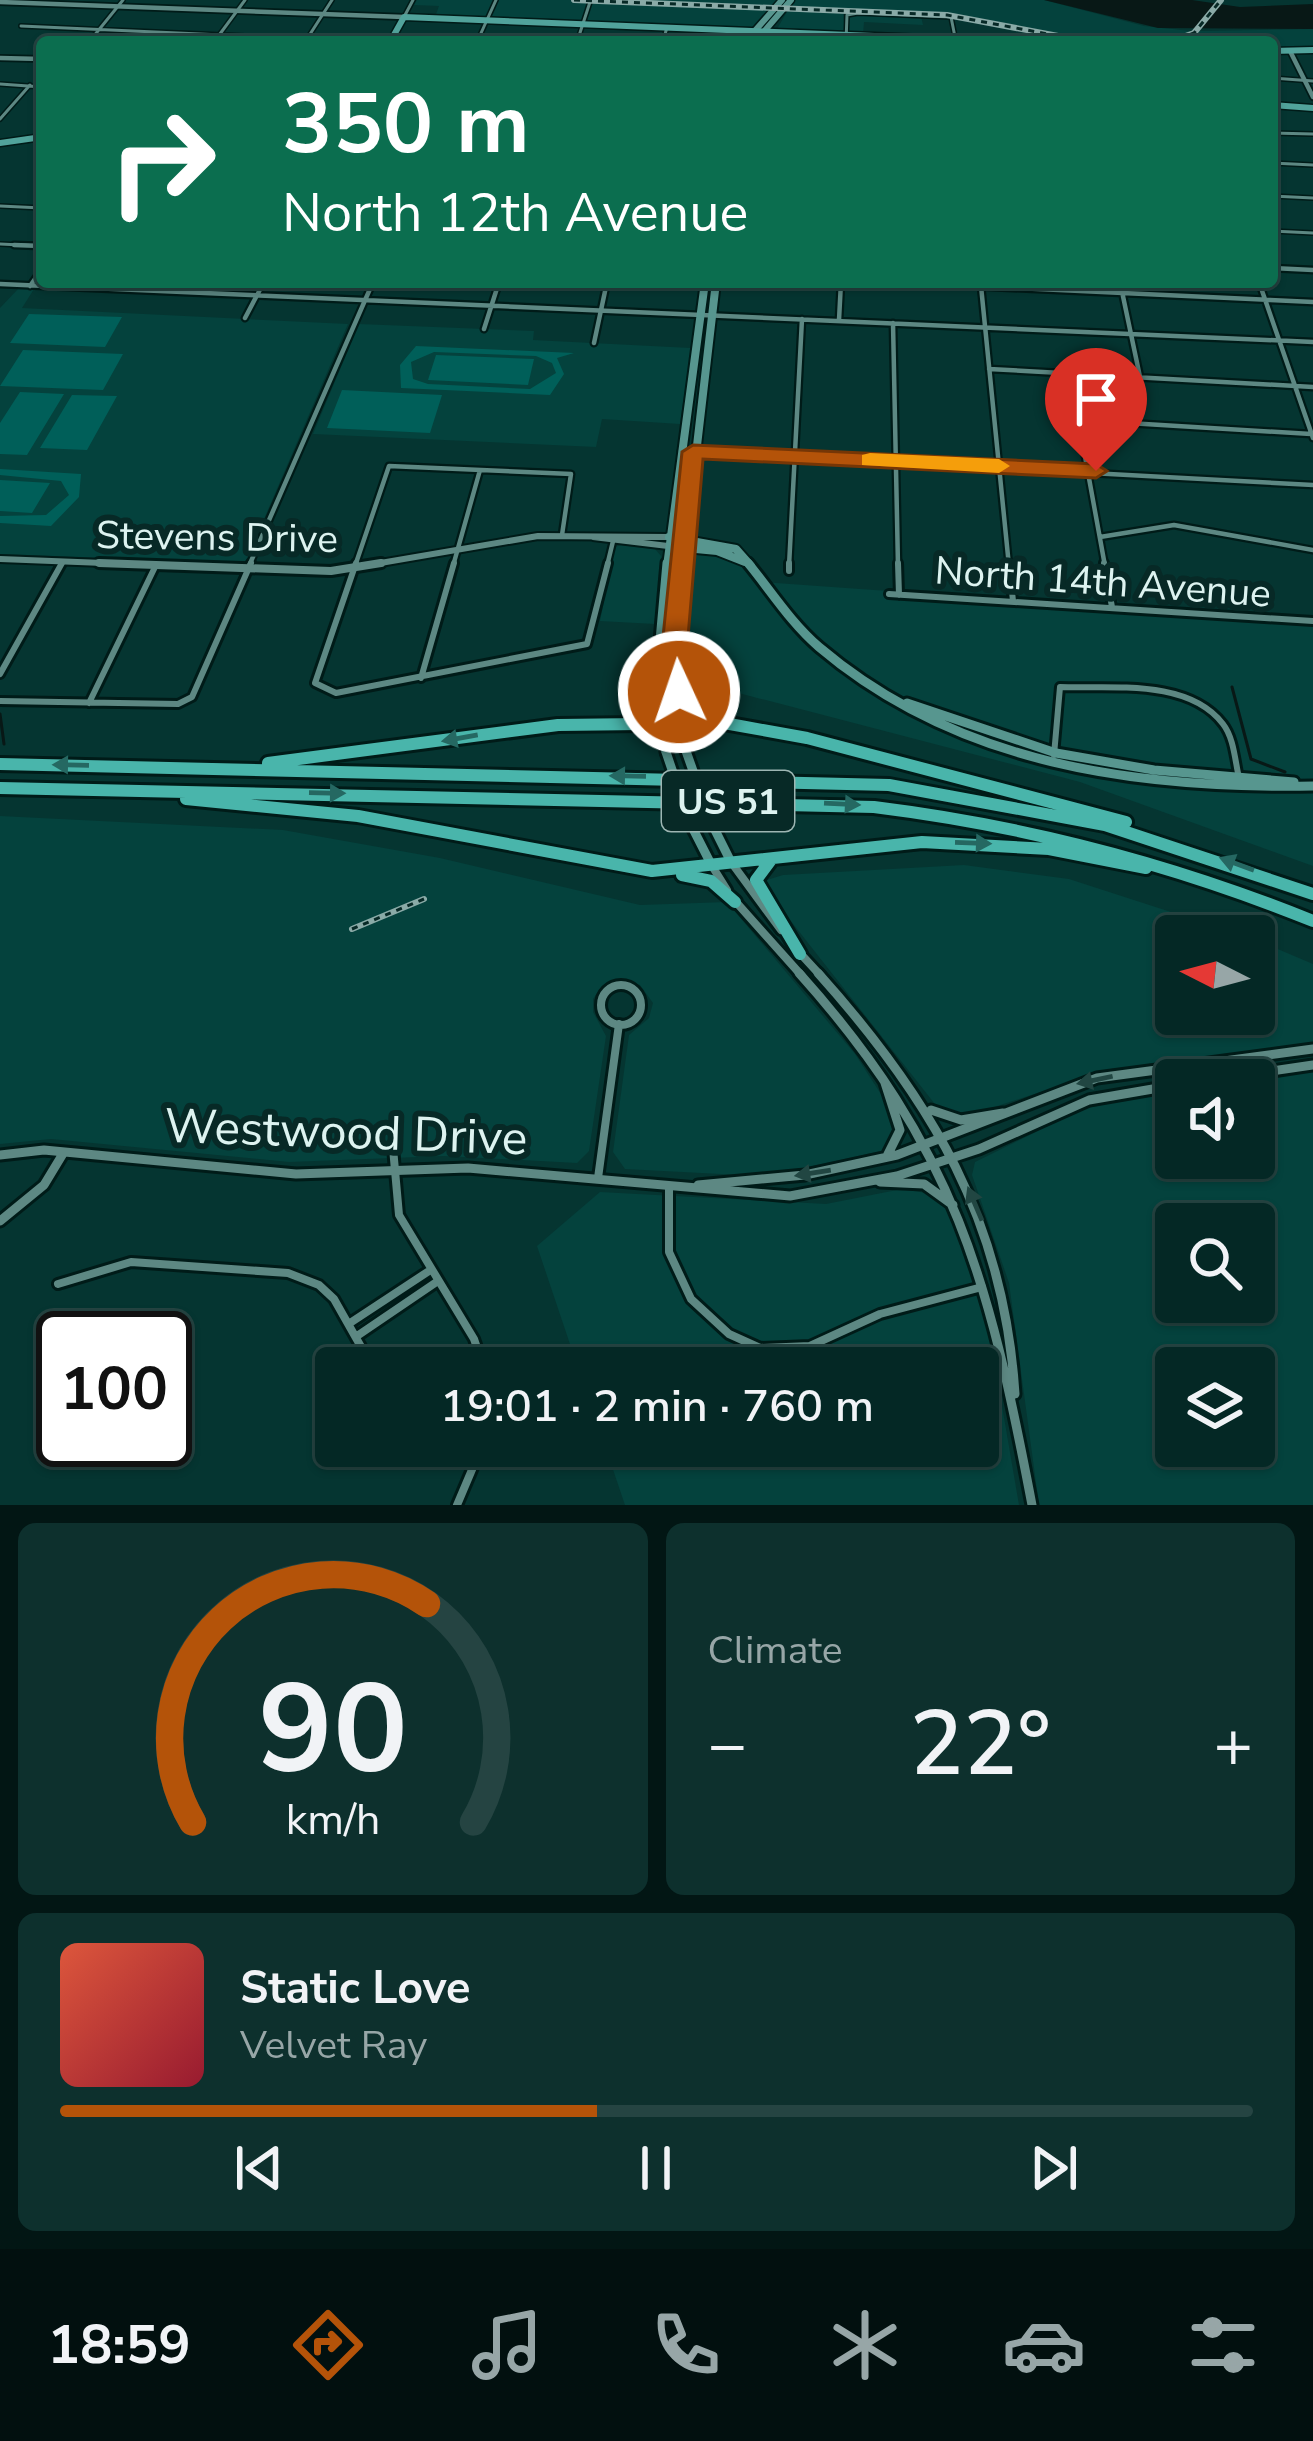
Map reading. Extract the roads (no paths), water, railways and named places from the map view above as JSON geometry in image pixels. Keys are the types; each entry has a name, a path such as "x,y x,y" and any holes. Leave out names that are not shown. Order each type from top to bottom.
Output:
{"highway":[{"path":"626,720 649,708 658,659"},
{"path":"677,686 686,706 700,714 763,724 1068,804 1160,838"},
{"path":"142,766 307,761 522,729 626,720 755,727 829,743"},
{"name":"US 51","path":"0,764 860,782 987,798 1160,838 1313,894"},
{"name":"US 51","path":"0,788 808,802 913,810 1104,848 1205,878 1313,924"},
{"path":"126,790 358,816 652,872 922,842 1049,849 1168,874 1313,924"},
{"path":"776,857 760,868 756,880 800,953"},
{"path":"592,862 643,875 700,877 736,902"}],"main road":[{"path":"782,0 782,8"},
{"path":"760,36 791,0"},
{"path":"393,36 404,17 823,36"},
{"path":"755,36 764,31"},
{"path":"1278,51 1313,50"},
{"path":"1278,105 1313,108"},
{"path":"0,143 36,138"},
{"path":"704,288 668,542 658,659 666,752 689,823 712,866"},
{"path":"715,288 682,543 677,686 686,752 731,862"},
{"path":"668,542 717,550 745,562 812,641 896,700 956,734 1040,761 1148,781 1313,785"},
{"path":"896,700 1056,753 1240,782"}],"street":[{"path":"94,36 123,0"},
{"path":"21,26 219,36 245,0"},
{"path":"309,36 332,0"},
{"path":"0,2 404,17 413,0"},
{"path":"480,36 496,0"},
{"path":"579,36 590,2"},
{"path":"846,36 849,14 951,17 955,36"},
{"path":"665,36 667,27"},
{"path":"1290,51 1309,81 1313,98"},
{"path":"0,58 36,59"},
{"path":"1278,78 1309,81"},
{"path":"0,84 36,86"},
{"path":"0,119 30,85"},
{"path":"1278,133 1313,134"},
{"path":"1278,164 1313,165"},
{"path":"1278,196 1313,198"},
{"path":"0,206 36,208"},
{"path":"1278,231 1313,233"},
{"path":"0,244 36,246"},
{"path":"1278,268 1313,270"},
{"path":"30,286 36,278"},
{"path":"0,284 36,286"},
{"path":"70,288 1313,342"},
{"path":"149,292 151,288"},
{"path":"245,318 261,288"},
{"path":"0,701 178,704 192,697 370,288"},
{"path":"484,329 498,288"},
{"path":"593,343 607,288"},
{"path":"839,321 841,288"},
{"path":"980,288 1013,601"},
{"path":"1051,288 1313,302"},
{"path":"1121,288 1140,377"},
{"path":"1078,420 1312,436 1261,288"},
{"path":"789,571 802,319"},
{"path":"893,323 899,595"},
{"path":"989,369 1313,387"},
{"path":"1070,374 1112,607"},
{"path":"681,452 1313,484"},
{"path":"562,535 573,476 389,466 314,679 320,689 335,693 590,642 614,537"},
{"path":"421,678 480,470"},
{"path":"1100,538 1186,525 1313,550"},
{"name":"Stevens Drive","path":"0,560 248,571 350,570 562,535 668,542"},
{"path":"0,674 62,562"},
{"path":"89,703 155,567"},
{"name":"North 14th Avenue","path":"890,594 1313,621"},
{"path":"1040,761 1056,753 1060,687 1187,699 1208,710 1226,729 1240,782"},
{"path":"1014,742 1044,745 1059,727"},
{"path":"731,862 800,953 880,1042 946,1140 999,1268 1013,1343 1015,1401"},
{"path":"712,866 736,902 884,1076 937,1164 985,1286 1015,1401 1032,1505"},
{"path":"615,987 629,988 640,997 641,1011 619,1024 602,1015 600,999 615,987"},
{"path":"598,1178 619,1024"},
{"name":"Westwood Drive","path":"691,1186 805,1175 886,1158 946,1140 1097,1078 1313,1049"},
{"path":"1275,1071 1313,1065"},
{"path":"884,1076 901,1128 898,1145 886,1158"},
{"name":"Westwood Drive","path":"0,1156 64,1152 296,1174 394,1168 598,1178 785,1196 878,1181 955,1159 1082,1102 1155,1089"},
{"path":"926,1106 965,1120 1010,1112"},
{"path":"393,1148 399,1215 473,1347"},
{"path":"0,1221 44,1185 64,1152"},
{"path":"878,1181 930,1186 958,1210"},
{"path":"669,1184 667,1240 682,1282 715,1324 760,1348 810,1346 868,1318 985,1286"},
{"path":"58,1284 130,1262 288,1273 319,1285 362,1347"},
{"path":"350,1323 430,1271"},
{"path":"357,1336 440,1281"},
{"path":"457,1505 473,1467"}],"waterway":[{"path":"1232,687 1251,759 1285,772"},
{"path":"0,714 4,744"}],"railway":[{"path":"574,0 947,15 1058,36"},
{"path":"1185,36 1194,33 1221,0"},
{"path":"352,929 424,899"}]}
